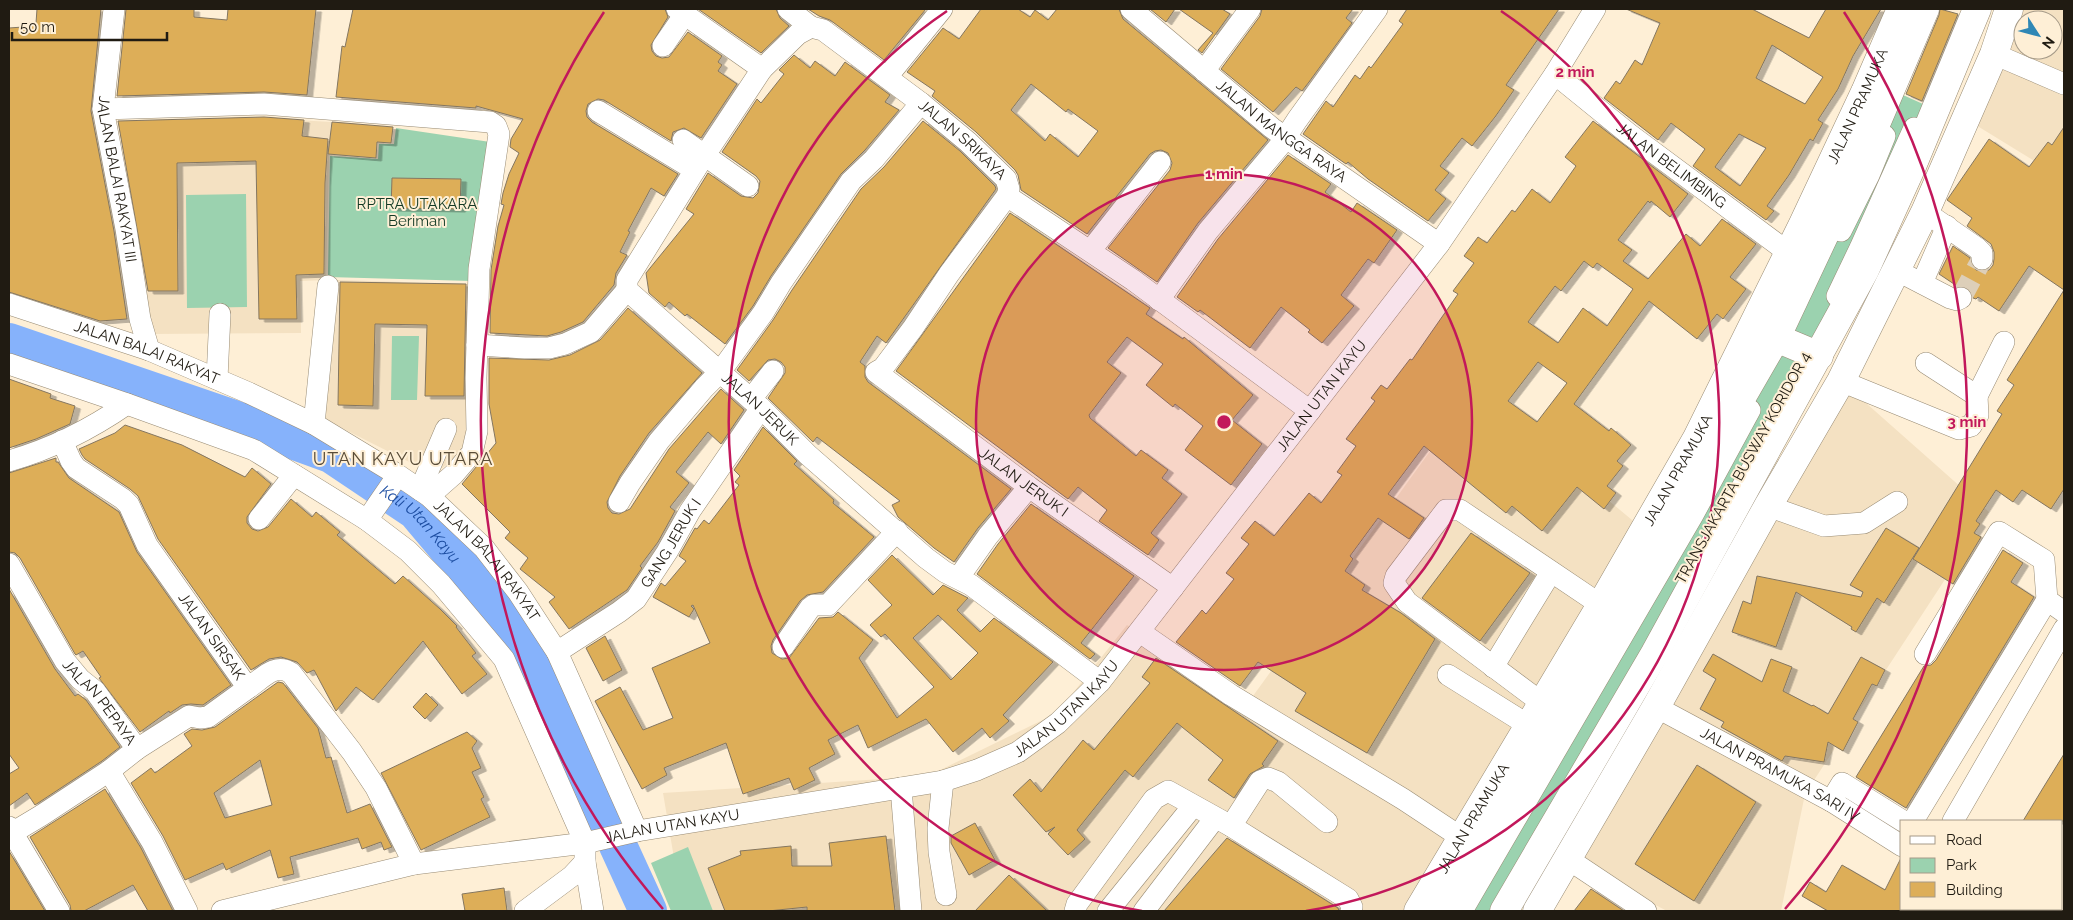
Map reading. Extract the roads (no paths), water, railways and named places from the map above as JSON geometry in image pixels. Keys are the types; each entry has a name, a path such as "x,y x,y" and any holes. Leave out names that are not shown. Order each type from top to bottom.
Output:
{"main road":[{"name":"JALAN PRAMUKA","path":"1418,911 1601,604 1697,438 1789,253 1865,92 1901,9"},
{"name":"JALAN PRAMUKA","path":"1504,911 1655,653 1797,347 1867,145 1925,9"},
{"name":"JALAN PRAMUKA","path":"1445,911 1644,571 1797,347 1865,270 1913,164 1977,9"},
{"path":"1537,911 1656,707 1768,506 1841,381 1896,270 1936,219 2009,9"},
{"path":"1865,92 1867,145"}],"street":[{"name":"JALAN BALAI RAKYAT III","path":"114,9 103,108 126,229 140,320 149,350"},
{"name":"JALAN SRIKAYA","path":"788,9 811,27 823,30 887,77 968,142 1006,179 1009,188 1008,196 1091,250 1310,411"},
{"path":"887,77 942,9"},
{"name":"JALAN MANGGA RAYA","path":"1131,9 1272,128 1439,244"},
{"path":"1204,70 1250,9"},
{"path":"1159,300 1208,231 1286,137 1296,120 1377,9"},
{"name":"JALAN UTAN KAYU","path":"222,911 414,864 592,848 633,832 942,780 977,770 1018,752 1058,723 1100,682 1140,632 1439,244 1556,74 1595,9"},
{"name":"TRANSJAKARTA BUSWAY KORIDOR 4","path":"1490,911 1620,689 1766,428 1797,347 1936,9"},
{"name":"TRANSJAKARTA BUSWAY KORIDOR 4","path":"1462,911 1693,515 1860,248 1966,9"},
{"path":"663,46 681,11 762,69"},
{"path":"477,345 549,348 566,344 591,332 627,290 626,280 762,69 798,34 811,27"},
{"path":"1994,54 2064,84"},
{"name":"JALAN BELIMBING","path":"1556,74 1629,134 1789,253"},
{"path":"619,502 659,441 720,372 763,313 781,283 851,181 874,159 921,103"},
{"path":"103,108 264,104 490,122 496,126 499,134 479,269 477,431 472,453 454,474 424,493"},
{"path":"598,111 748,186"},
{"path":"683,140 700,163"},
{"path":"1091,250 1160,162"},
{"name":"JALAN JERUK I","path":"1008,196 948,274 913,328 883,368 876,372 1028,487 1173,588"},
{"path":"1922,283 1936,219 1977,248 1982,253 1982,259"},
{"path":"1896,270 1950,298 1956,300 1961,298"},
{"path":"314,424 328,286"},
{"name":"JALAN JERUK","path":"627,290 756,403 808,454 926,558 945,572 959,577 1100,682"},
{"name":"JALAN BALAI RAKYAT","path":"9,304 149,350 217,379 314,424 396,479 424,493 484,548 518,592 557,652 633,832"},
{"path":"217,379 220,314"},
{"path":"1841,381 1959,429 1971,426 1978,416 1977,396 2004,342"},
{"path":"1926,363 1977,396"},
{"path":"9,364 254,450 294,475 370,516 408,551 504,659 592,848 593,911"},
{"name":"GANG JERUK I","path":"557,652 636,599 756,403 773,371"},
{"path":"9,461 62,441 100,423 127,404"},
{"path":"424,493 446,429"},
{"name":"JALAN SIRSAK","path":"62,441 76,468 124,499 129,505 147,545 248,688 276,668 284,668 291,673 337,732 371,781 414,864"},
{"path":"259,519 294,475"},
{"path":"370,516 396,479"},
{"path":"959,577 988,536 1028,487"},
{"path":"1768,506 1824,526 1864,523 1897,502"},
{"path":"1535,714 1517,686 1407,602 1396,590 1394,583 1396,576 1446,510 1453,509 1460,510 1601,604"},
{"path":"783,647 810,608 814,605 828,605 896,532"},
{"path":"1914,820 2047,600 2044,560 1999,532 1924,654"},
{"name":"JALAN PEPAYA","path":"9,564 65,661 80,679 95,691 138,749 109,771 42,815 10,830"},
{"path":"1493,667 1551,572"},
{"path":"2047,600 2064,612"},
{"path":"1954,820 2064,629"},
{"path":"1140,632 1231,695 1403,799 1462,838"},
{"path":"1448,675 1535,714"},
{"path":"138,749 189,716 208,717 248,688"},
{"name":"JALAN PRAMUKA SARI IV","path":"1656,707 1831,801 1900,845"},
{"path":"109,771 152,842 187,911"},
{"path":"1144,911 1260,781 1268,778 1278,782 1327,822"},
{"path":"942,780 938,828 939,852 946,896"},
{"path":"1831,801 1842,783 1901,820"},
{"path":"901,788 912,911"},
{"path":"1076,911 1077,904 1154,799 1168,791 1223,822 1348,899 1352,907 1351,911"},
{"path":"1108,911 1193,806"},
{"path":"10,830 59,911"},
{"path":"525,911 572,876 592,848"},
{"path":"1568,858 1646,911"}],"waterway":[{"name":"Kali Utan Kayu","path":"9,342 331,454 416,511 523,638 648,911"}],"tunnel":[{"path":"1961,298 1982,259"}],"district":[{"name":"UTAN KAYU UTARA","path":"403,458"}],"park label":[{"name":"RPTRA UTAKARA Beriman","path":"417,212"}]}
